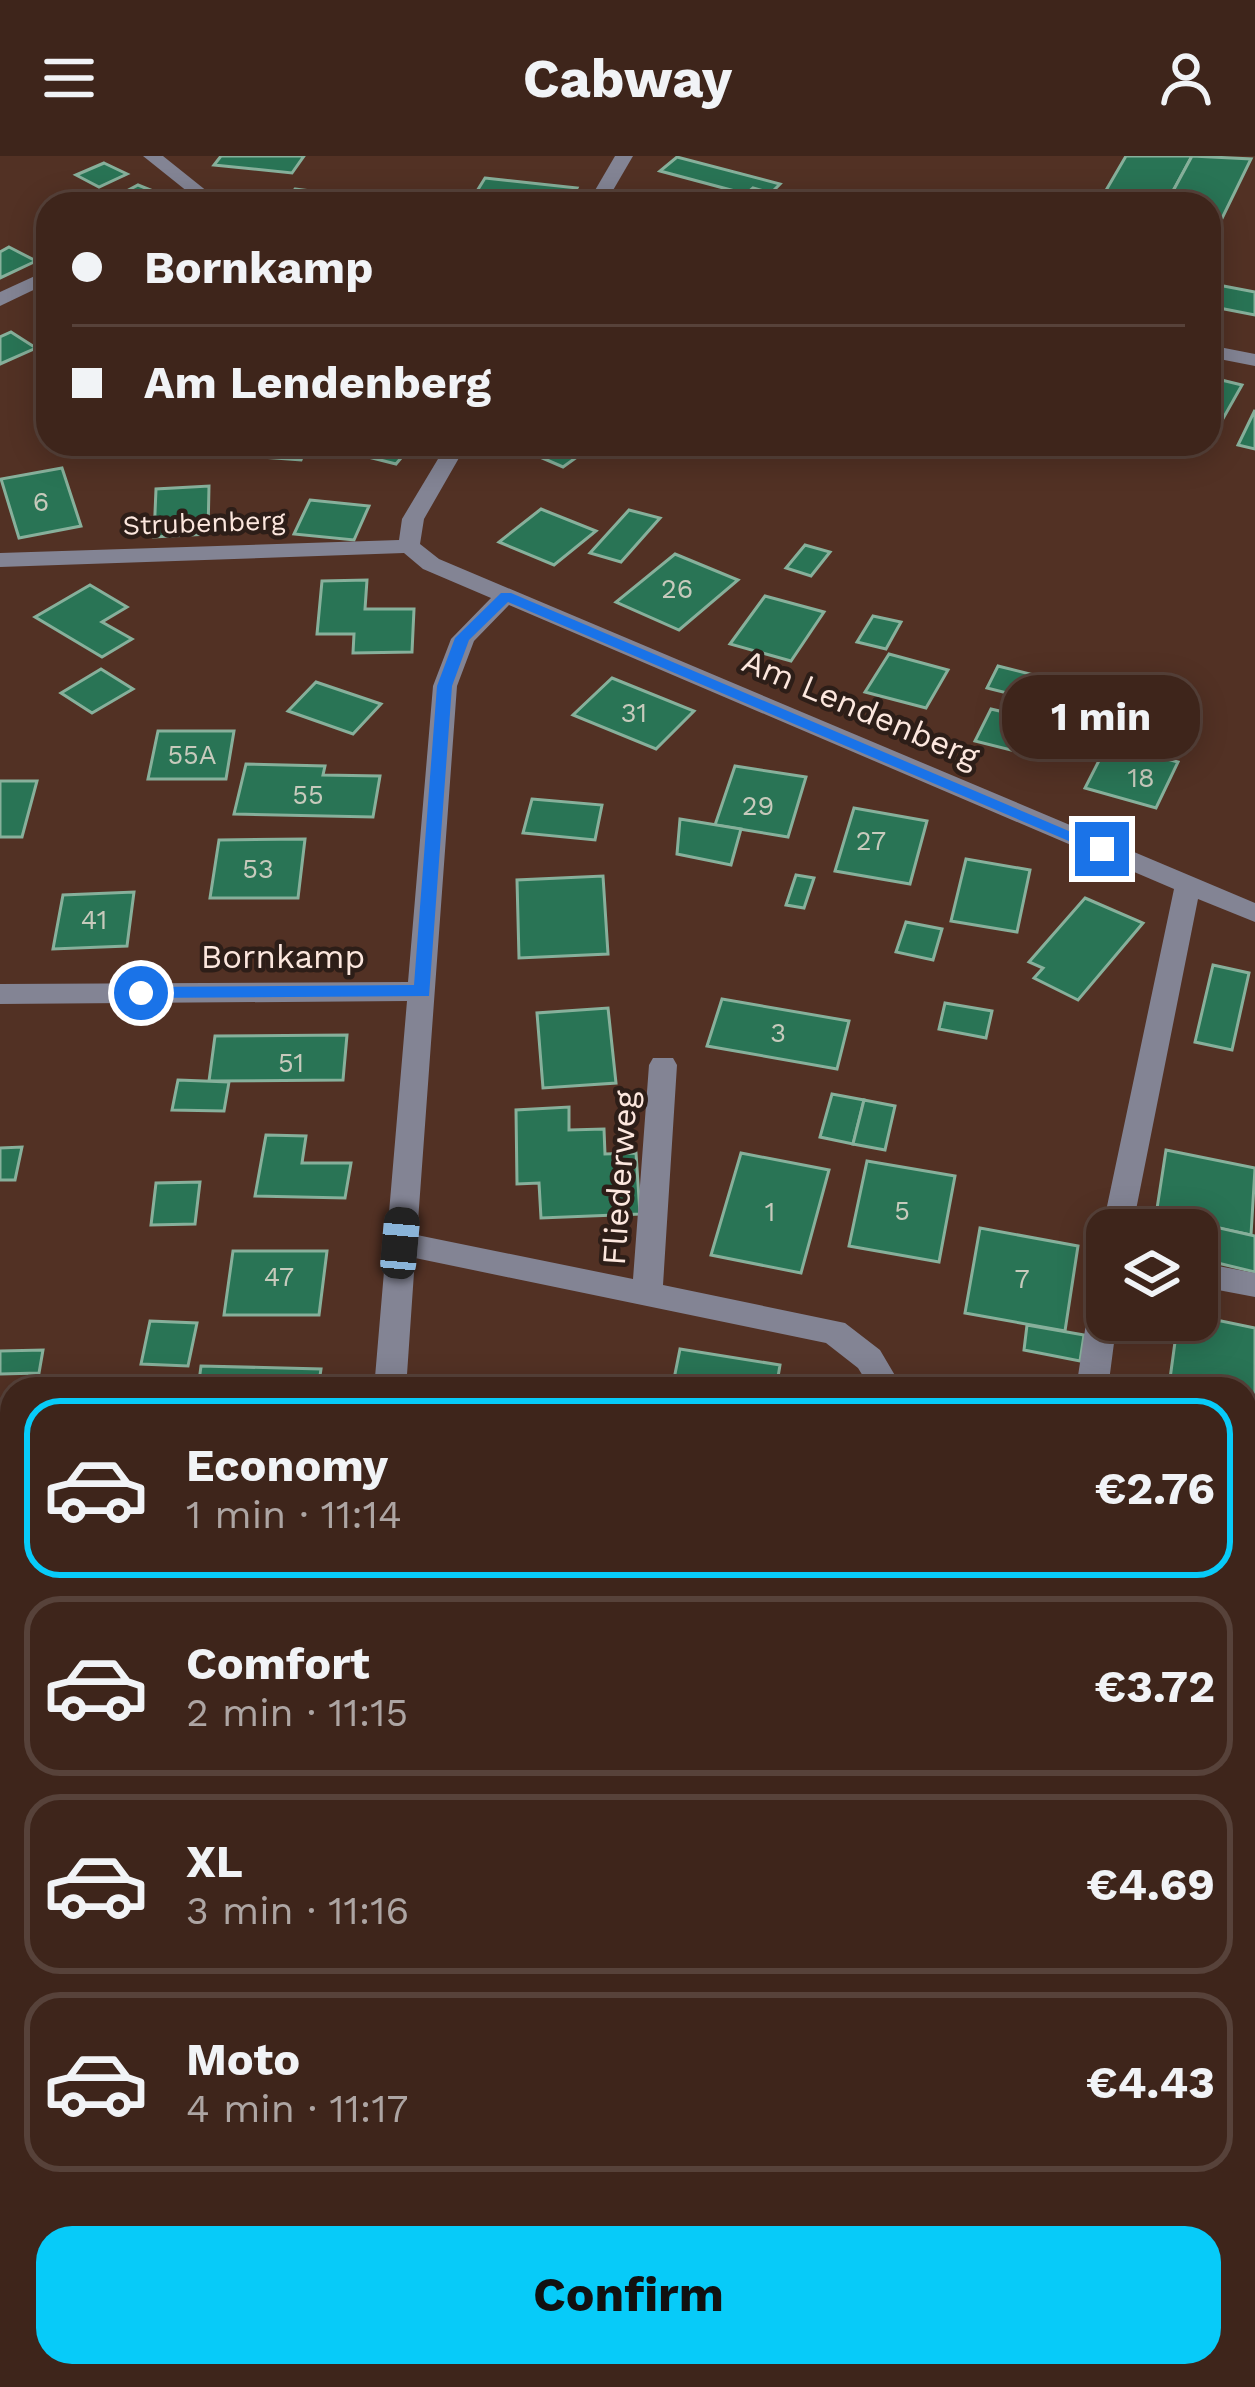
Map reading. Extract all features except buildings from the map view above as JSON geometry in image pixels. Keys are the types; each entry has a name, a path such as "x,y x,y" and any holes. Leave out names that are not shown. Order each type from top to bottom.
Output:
{"street":[{"path":"152,156 193,192"},
{"path":"603,192 624,156"},
{"path":"0,300 36,282"},
{"path":"1221,354 1255,361"},
{"path":"410,546 413,518 451,456"},
{"name":"Strubenberg","path":"0,560 410,546"},
{"name":"Am Lendenberg","path":"410,546 431,564 1255,913"},
{"path":"391,1377 445,686 463,638 506,596"},
{"path":"1121,1209 1188,885"},
{"name":"Bornkamp","path":"0,994 423,991"},
{"name":"Fliederweg","path":"647,1295 663,1065"},
{"name":"Fliederweg","path":"400,1243 834,1332 869,1359 879,1377"},
{"path":"1218,1278 1255,1285"},
{"path":"1094,1377 1099,1341"}],"route":[{"path":"141,993 423,991 445,686 463,638 506,596 1102,849"}]}
